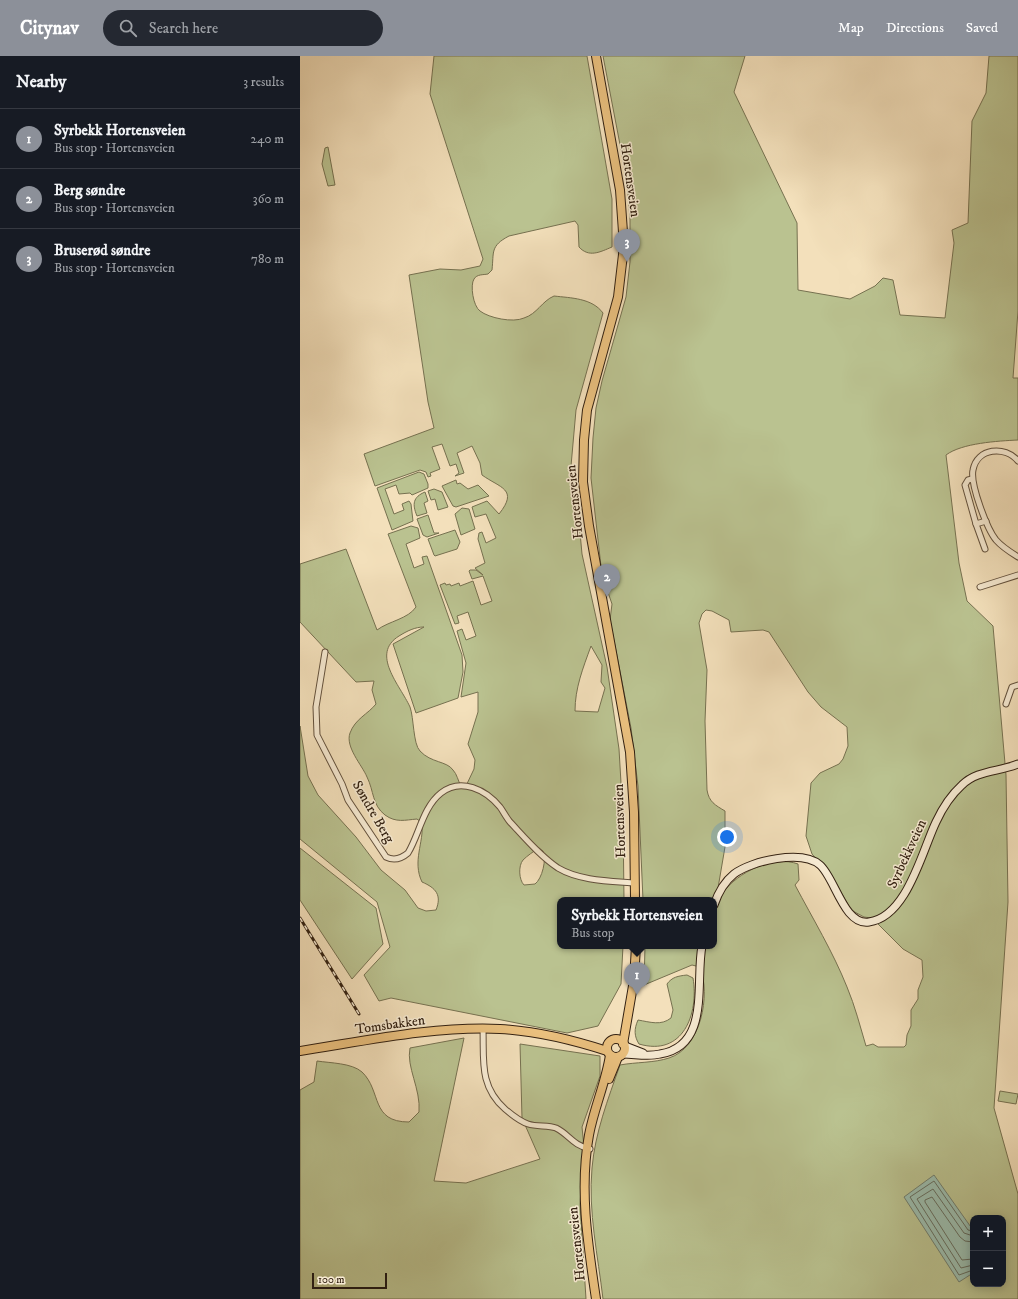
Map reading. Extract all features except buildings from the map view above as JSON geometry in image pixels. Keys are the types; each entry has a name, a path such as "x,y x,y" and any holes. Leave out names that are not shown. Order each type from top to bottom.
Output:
{"main road":[{"name":"Hortensveien","path":"596,56 619,183 624,246 618,297 587,410 584,440 583,482 589,526 630,752 635,897"},
{"name":"Syrbekkveien","path":"717,898 723,886 741,869 763,862 797,858 811,860 820,865 826,872 844,905 853,917 865,922 878,919 890,910 908,889 936,822 955,792 962,784 976,775 1018,764"},
{"name":"Hortensveien","path":"589,1148 614,1062 622,1050 634,980 636,949"},
{"path":"610,1047 647,1055 662,1054 675,1049 686,1040 693,1028 698,1010 702,949"},
{"name":"Hortensveien","path":"596,1299 586,1222 585,1187 589,1148 594,1110 610,1047 627,1018"},
{"name":"Tomsbakken","path":"300,1051 423,1033 483,1029 528,1032 610,1047"},
{"path":"610,1047 619,1040 622,1050"}],"street":[{"path":"1018,461 1012,454 1003,451 987,452 976,461 973,468 972,479 986,520 996,541 1018,557"},
{"path":"972,479 968,480 965,485 985,549"},
{"path":"976,524 986,520"},
{"path":"980,587 1018,575"},
{"name":"Søndre Berg","path":"325,652 315,720 317,736 342,784 348,800 386,857 391,860 403,858 414,843 418,829 433,802 441,793 457,785 474,787 492,798 508,820 548,861 560,869 580,877 635,883"},
{"path":"1006,704 1012,687 1018,685"},
{"path":"483,1029 485,1080 488,1090 496,1101 512,1116 523,1122 556,1128 578,1146 589,1148"}],"green space":[{"path":"434,56 587,56 612,199 612,247 595,253 583,250 579,247 578,225 575,221 509,236 499,243 494,250 492,270 488,274 478,275 475,277 472,286 474,300 480,311 489,316 501,319 514,320 529,316 554,296 574,298 593,304 603,313 576,410 571,466 578,511 582,554 607,667 619,749 623,817 624,897 557,897 557,949 623,949 621,984 598,1026 567,1033 391,998 379,1001 364,975 390,947 377,902 300,839 300,726 308,776 318,795 356,837 381,870 405,890 418,908 426,911 436,910 438,905 438,896 431,887 422,882 419,874 418,859 422,823 417,819 401,820 389,818 381,811 375,802 365,772 355,756 350,744 349,738 352,728 358,720 376,704 372,690 374,681 356,682 300,622 300,564 346,549 377,630 403,617 413,611 416,607 388,534 411,526 418,528 420,538 406,544 414,568 424,564 422,557 427,556 462,655 463,672 458,698 416,713 393,644 424,627 408,631 391,643 387,652 387,661 394,680 410,707 418,748 429,758 450,767 456,773 461,786 465,788 474,769 475,760 468,744 478,712 478,692 461,697 466,663 457,631 462,629 466,640 476,636 468,612 457,616 459,623 455,624 440,585 445,583 446,585 450,584 451,586 459,583 460,586 473,581 481,605 492,601 483,576 472,579 469,571 476,570 483,575 475,568 485,563 478,539 479,533 482,532 486,543 496,538 486,514 475,517 472,507 487,501 499,514 505,506 507,494 501,486 482,475 480,463 472,446 457,453 464,473 455,476 459,473 456,464 450,466 442,444 432,447 440,469 430,473 431,476 428,477 426,472 420,470 375,486 364,454 434,428 428,402 409,275 440,269 461,270 480,266 483,259 430,94","holes":["591,646 602,665 601,682 605,688 598,712 575,711 578,686","539,848 543,851 544,864 540,878 535,884 524,885 522,883 520,873 521,863 526,857"]},
{"path":"603,56 745,56 734,92 797,223 798,290 850,299 875,286 883,278 893,280 900,315 945,318 954,243 952,230 968,223 972,121 986,93 989,56 1018,56 1018,311 1013,378 1018,378 1018,440 971,445 946,455 959,563 967,601 993,626 1006,775 1008,902 994,1108 1018,1194 1018,1299 603,1299 592,1217 591,1184 596,1142 611,1091 620,1065 663,1060 680,1052 689,1044 701,1019 703,1005 703,979 700,967 692,965 644,985 645,949 717,949 717,897 643,897 638,786 631,728 610,620 612,604 602,575 591,478 593,438 596,408 602,381 626,297 630,262 630,219 627,181","holes":["706,610 712,611 729,620 731,632 763,630 769,632 808,692 821,707 847,727 848,746 843,759 839,764 820,773 811,783 806,836 812,854 832,876 851,910 864,917 872,918 903,949 922,960 923,977 918,990 918,999 911,1010 911,1026 907,1035 906,1045 904,1047 878,1047 873,1044 866,1046 852,1001 841,974 829,948 795,885 799,880 798,864 788,862 767,864 757,867 737,878 723,893 718,888 725,847 725,811 713,803 709,798 707,790 705,721 707,670 699,623 702,614"]},
{"path":"328,147 335,185 328,186 322,164 325,148"},
{"path":"419,472 424,474 428,488 412,495 410,493 399,494 396,485 385,489 394,514 404,510 402,504 409,501 411,504 413,521 392,530 377,488"},
{"path":"456,480 457,484 460,483 468,489 478,485 489,496 456,507 453,506 442,486"},
{"path":"434,489 442,492 448,507 438,510 435,499 431,500 428,491"},
{"path":"425,492 428,501 424,503 427,513 417,516 414,508 415,501 418,496"},
{"path":"462,508 469,509 475,529 461,535 455,514"},
{"path":"428,515 434,533 439,533 427,537 423,535 417,519"},
{"path":"455,530 460,542 457,549 435,556 428,539"},
{"path":"300,848 376,908 383,944 352,979 300,900"},
{"path":"687,975 693,978 694,992 690,1018 685,1029 677,1038 667,1044 654,1046 639,1044 635,1032 638,1020 659,1023 671,1018 673,1010 667,984 676,977"},
{"path":"464,1038 434,1181 466,1183 540,1159 522,1118 520,1044 600,1056 600,1076 582,1127 584,1147 580,1204 586,1299 300,1299 300,1090 314,1082 317,1061 341,1064 358,1069 368,1080 382,1111 388,1117 397,1121 409,1122 419,1112 418,1095 410,1063 410,1048"},
{"path":"1000,1091 1018,1094 1016,1104 998,1101"}],"water":[{"path":"934,1175 970,1226 970,1275 959,1282 904,1197"}],"railway":[{"path":"300,918 359,1014"}],"place":[{"name":"Bruserød søndre","path":"627,262"},
{"name":"Berg søndre","path":"607,597"},
{"name":"Syrbekk Hortensveien","path":"637,995"}]}
